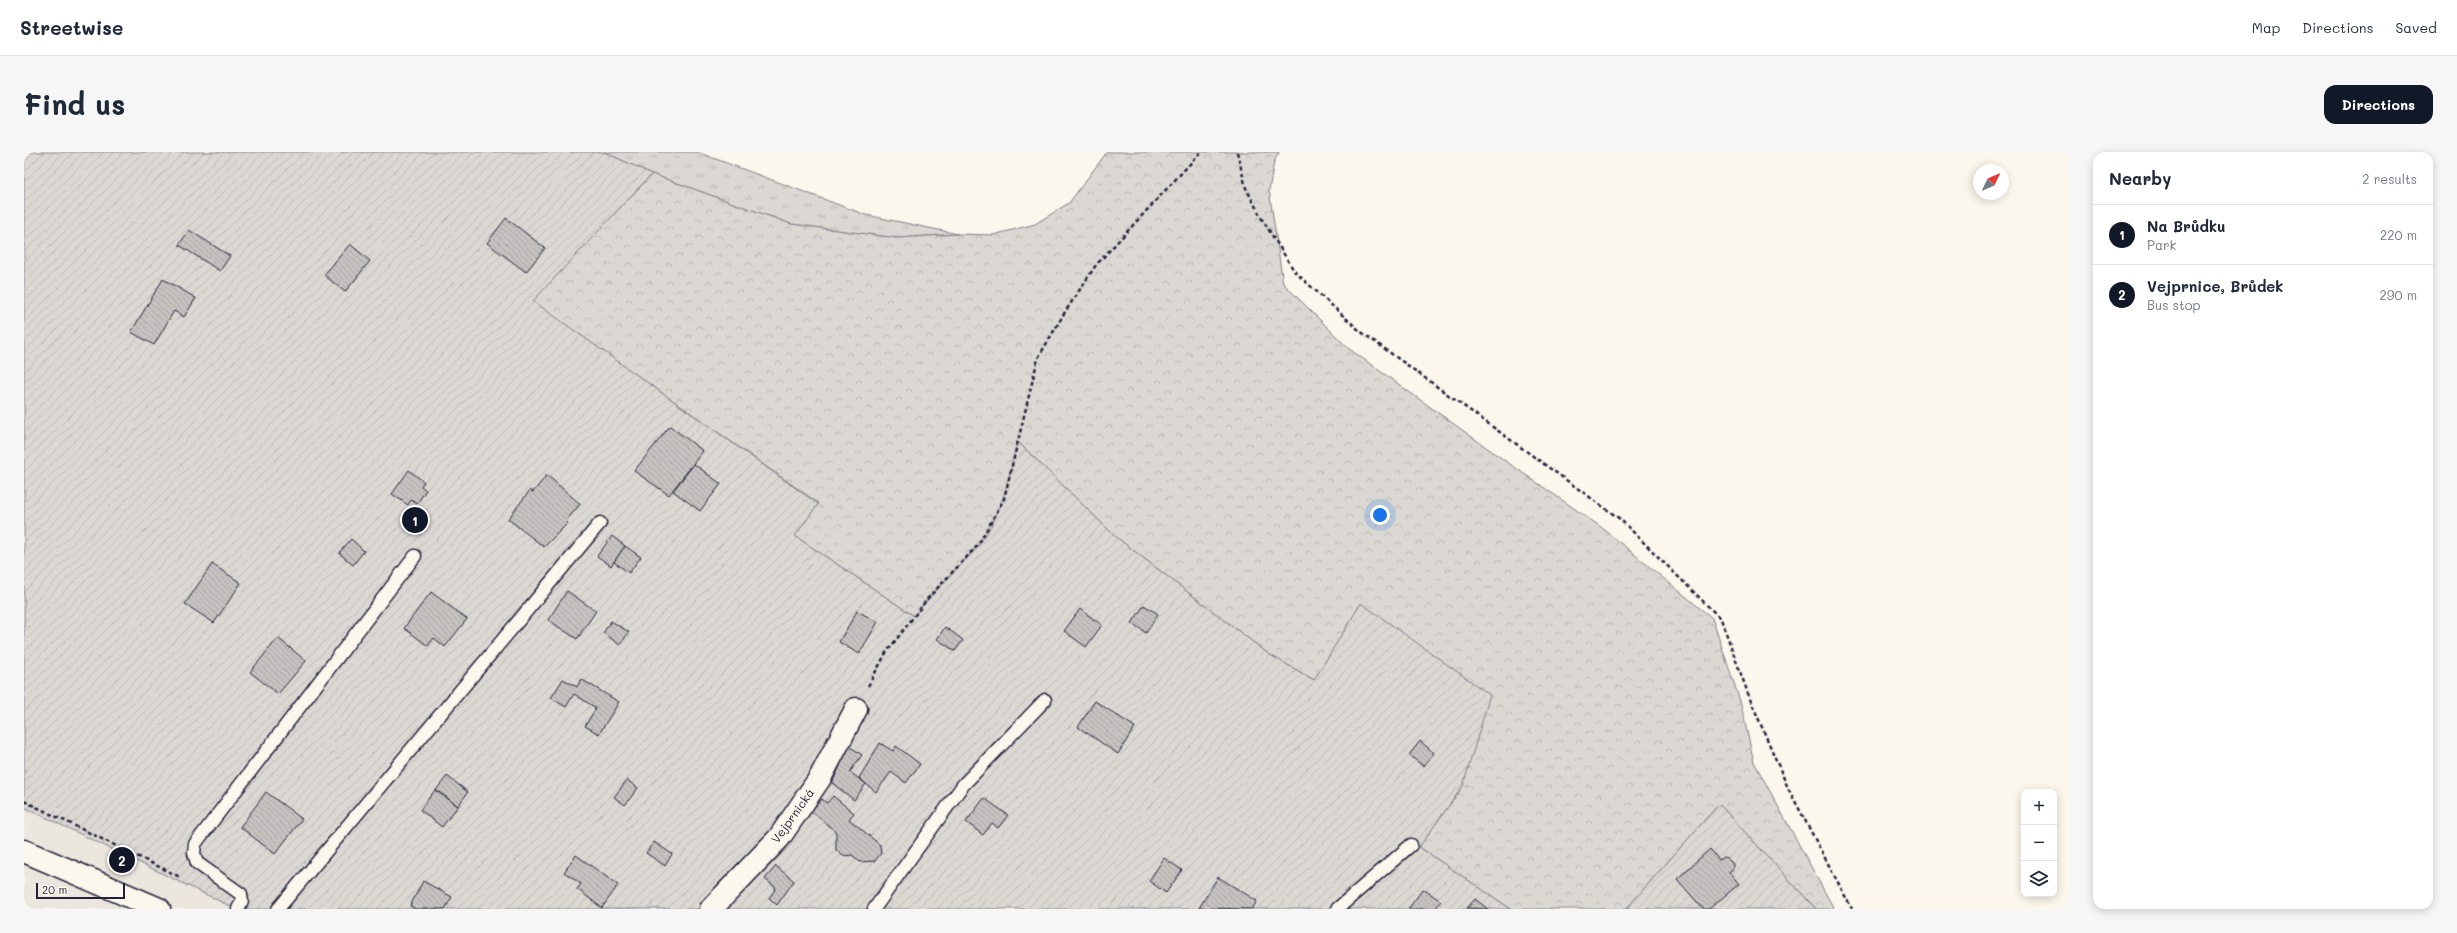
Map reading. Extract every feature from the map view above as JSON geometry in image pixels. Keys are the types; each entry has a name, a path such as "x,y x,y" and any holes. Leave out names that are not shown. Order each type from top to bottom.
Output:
{"street":[{"name":"Vejprnická","path":"711,909 779,838 820,778 856,709"},
{"path":"24,851 159,909"}],"lane":[{"path":"278,909 600,523"},
{"path":"238,909 242,901 241,894 198,863 194,853 195,844 415,556"},
{"path":"874,909 963,785 1045,700"},
{"path":"1337,909 1411,845"}],"path":[{"path":"856,709 886,653 928,598 978,545 1004,499 1038,358 1065,312 1096,265 1201,152"},
{"path":"1237,152 1246,188 1262,219 1295,272 1360,331 1620,520 1721,619 1750,699 1788,788 1852,909"},
{"path":"24,801 181,878"}],"shaded area":[{"path":"24,807 155,869 236,909 24,909"}],"green space":[{"path":"24,152 604,152 652,174 533,301 818,504 795,536 914,616 978,546 986,534 1004,496 1017,441 1116,537 1270,655 1314,680 1361,603 1490,695 1463,786 1419,847 1511,909 236,909 24,807"},
{"path":"604,152 697,152 866,215 958,234 897,238 791,224 652,174"},
{"path":"1107,152 1279,152 1274,162 1269,190 1283,283 1348,348 1504,460 1601,527 1712,618 1740,701 1754,762 1834,909 1816,909 1719,804 1626,909 1511,909 1419,847 1463,786 1361,604 1314,680 1270,655 1116,537 1018,442 1004,499 978,545 928,598 914,616 795,536 818,503 532,301 652,174 791,224 897,238 958,234 993,235 1035,224 1069,203"},
{"path":"1719,804 1816,909 1626,909"}],"building":[{"path":"506,218 545,248 526,272 487,243"},
{"path":"189,230 230,256 220,271 179,245"},
{"path":"350,244 370,261 345,292 324,275"},
{"path":"163,279 196,298 184,317 174,311 154,345 131,332"},
{"path":"670,426 703,451 669,495 634,471"},
{"path":"694,464 721,484 700,511 673,491"},
{"path":"409,470 424,482 421,486 426,490 417,504 411,500 408,505 392,494"},
{"path":"547,475 580,504 566,521 568,523 544,547 508,519 530,490 533,492"},
{"path":"612,536 625,546 611,566 597,556"},
{"path":"351,539 364,551 353,565 339,553"},
{"path":"625,546 641,557 629,573 614,562"},
{"path":"212,564 241,583 214,623 185,604"},
{"path":"567,591 596,611 577,639 548,620"},
{"path":"431,592 467,619 445,647 434,638 428,646 404,628"},
{"path":"1144,605 1158,614 1146,633 1132,623"},
{"path":"1080,609 1102,625 1086,647 1064,631"},
{"path":"857,611 878,622 859,654 839,642"},
{"path":"611,621 629,632 620,645 603,633"},
{"path":"945,627 963,640 955,651 937,639"},
{"path":"278,638 306,661 278,694 250,672"},
{"path":"563,679 577,687 581,679 619,702 599,734 585,726 596,708 574,694 566,707 551,698"},
{"path":"1095,701 1135,727 1118,754 1078,727"},
{"path":"1420,741 1434,753 1423,766 1409,755"},
{"path":"880,743 893,751 896,746 920,764 906,783 891,772 876,792 859,778"},
{"path":"849,746 862,755 850,772 866,784 854,800 832,783"},
{"path":"447,776 468,792 458,806 436,790"},
{"path":"627,780 638,788 625,805 614,797"},
{"path":"435,790 458,806 442,827 420,810"},
{"path":"266,792 302,819 275,854 240,827"},
{"path":"833,796 854,813 849,819 880,845 881,853 875,861 860,862 852,855 843,856 836,850 836,832 811,811 822,799 827,803"},
{"path":"984,798 1008,815 998,828 992,823 983,835 966,822"},
{"path":"654,842 672,854 665,866 646,853"},
{"path":"1710,849 1719,860 1723,857 1727,858 1733,864 1733,869 1729,872 1739,884 1709,909 1703,909 1677,879"},
{"path":"576,855 618,885 602,908 577,889 581,884 564,872"},
{"path":"1164,858 1182,870 1166,893 1149,881"},
{"path":"776,866 794,881 777,905 769,898 776,888 765,879"},
{"path":"1218,877 1257,901 1252,909 1199,908"},
{"path":"423,881 452,897 445,909 416,909 410,906"},
{"path":"1423,889 1441,901 1435,909 1408,909"},
{"path":"1475,899 1488,909 1467,908"}],"place":[{"name":"Na Brůdku","path":"415,520"},
{"name":"Vejprnice, Brůdek","path":"122,860"}]}
